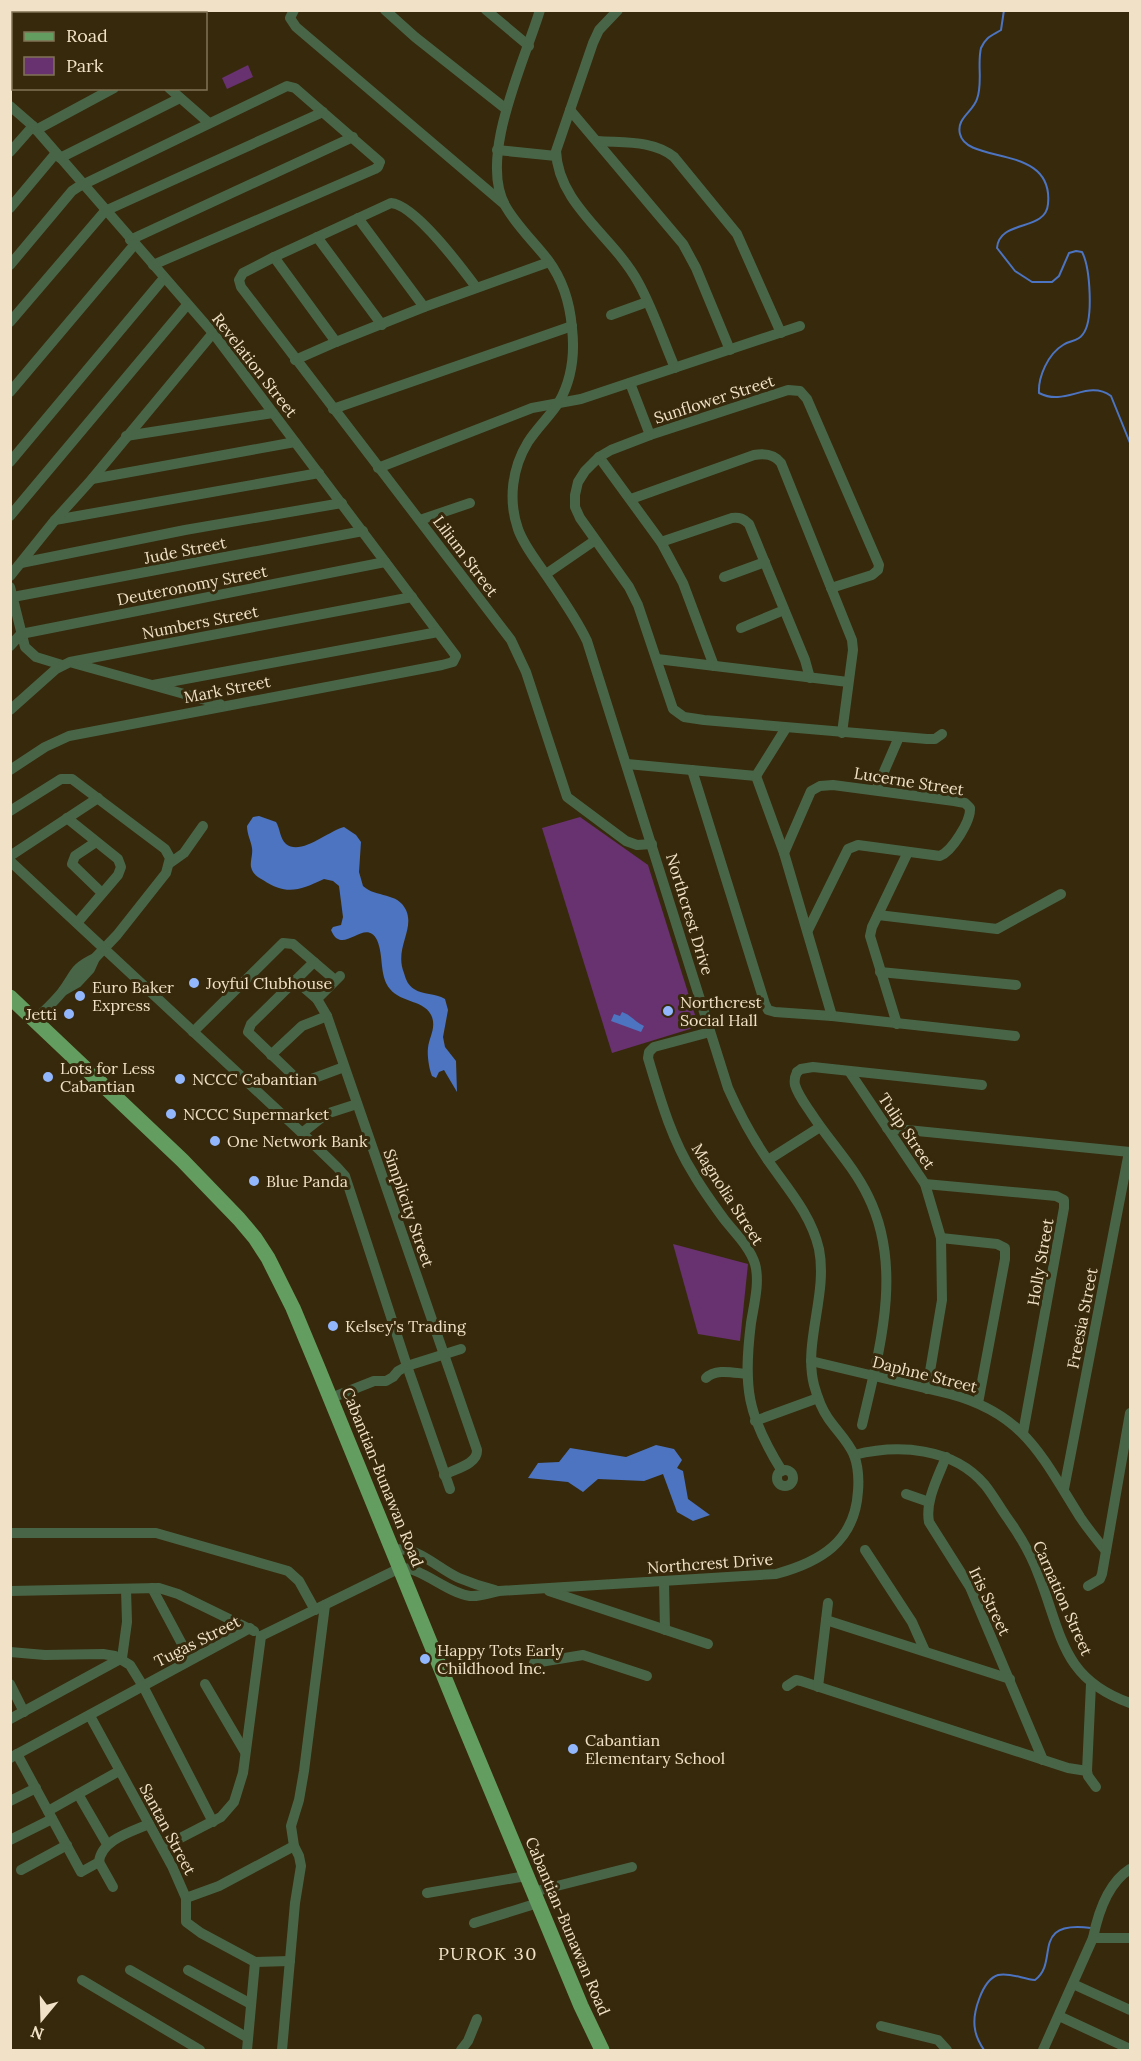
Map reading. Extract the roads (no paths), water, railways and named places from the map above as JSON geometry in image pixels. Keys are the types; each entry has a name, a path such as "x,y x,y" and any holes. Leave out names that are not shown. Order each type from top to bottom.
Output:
{"main road":[{"name":"Cabantian-Bunawan Road","path":"10,997 182,1160 255,1238 268,1258 293,1308 331,1398 526,1876 601,2050"}],"street":[{"path":"385,10 415,37 506,109"},
{"path":"486,10 529,46"},
{"name":"Northcrest Drive","path":"400,1568 411,1568 449,1589 470,1596 499,1591 776,1574 801,1567 823,1555 844,1535 854,1512 859,1481 854,1455 828,1419 818,1398 811,1373 819,1297 819,1251 812,1225 768,1160 738,1110 728,1088 587,641 525,544 513,509 515,470 525,448 557,405 571,371 574,347 568,302 561,282 549,262 504,204 496,167 497,150 506,109 540,10"},
{"path":"618,10 599,30 556,156 561,180 572,198 627,264 638,282 675,368"},
{"path":"292,14 296,27 504,204"},
{"path":"10,265 72,191 82,184 284,87 295,88 378,159 380,164 375,169 153,265"},
{"path":"10,152 34,128 110,90"},
{"path":"171,90 209,123"},
{"path":"10,208 58,155 180,99"},
{"name":"Revelation Street","path":"10,106 34,128 213,333 456,658"},
{"path":"570,110 683,244 696,268 730,350"},
{"path":"10,322 105,211 323,112"},
{"path":"10,392 132,242 353,137"},
{"path":"598,141 651,145 674,157 737,234 781,333"},
{"path":"497,150 556,156"},
{"path":"336,342 274,257 391,203 402,206 437,238 476,287"},
{"path":"358,218 424,307"},
{"path":"317,237 382,325"},
{"name":"Lilium Street","path":"274,257 243,273 240,276 241,287 511,640 526,672 567,797 626,841 637,845 652,844"},
{"path":"295,360 424,307 549,262"},
{"path":"10,462 164,278"},
{"path":"611,315 647,302"},
{"path":"10,516 187,305"},
{"path":"333,409 572,326"},
{"path":"378,468 532,408 581,399 800,327"},
{"path":"10,576 213,333"},
{"path":"630,383 650,435"},
{"name":"Sunflower Street","path":"786,728 704,720 684,717 676,713 638,605 629,587 594,541 575,507 578,482 585,471 611,450 788,390 800,391 807,399 879,565 878,570 872,575 831,588"},
{"path":"126,436 273,412"},
{"path":"92,479 296,442"},
{"path":"631,499 754,455 773,456 781,463 852,640 853,650 842,732"},
{"path":"599,458 661,542 683,583 714,666"},
{"path":"55,520 319,473"},
{"path":"21,563 185,530 342,503"},
{"path":"420,520 470,503"},
{"path":"661,542 732,518 742,518 749,524 810,678"},
{"name":"Jude Street","path":"12,592 363,531"},
{"path":"546,574 594,541"},
{"name":"Deuteronomy Street","path":"21,634 385,562"},
{"path":"723,577 765,562"},
{"path":"12,592 25,647 30,653 43,660 66,663 223,705"},
{"name":"Numbers Street","path":"10,710 46,676 66,663 412,597"},
{"path":"741,628 784,610"},
{"path":"153,685 438,632"},
{"path":"10,646 21,634"},
{"name":"Mark Street","path":"10,770 45,747 69,735 442,665 453,662 456,658"},
{"path":"657,659 848,682"},
{"path":"756,776 786,728 935,739 942,735"},
{"path":"876,790 899,737"},
{"path":"627,764 756,776"},
{"path":"692,770 768,1010 1015,1036"},
{"path":"756,776 784,853 832,1016"},
{"path":"10,811 64,778 75,781 165,849 170,863 159,882 95,958 90,969 77,983 63,991 35,1020"},
{"name":"Lucerne Street","path":"784,853 808,796 814,788 833,785 876,790 965,803 970,808 970,815 951,849 940,856 858,845 848,849 807,930"},
{"path":"10,856 98,798"},
{"path":"67,818 118,859 121,867 118,875 77,923"},
{"path":"170,863 184,853 203,826"},
{"path":"96,842 75,856 72,864 102,893"},
{"path":"897,1024 870,936 908,852"},
{"path":"10,861 302,1133 345,1176 403,1369 450,1489"},
{"path":"878,915 997,929 1061,894"},
{"path":"193,1032 283,943 292,944 338,978 318,999"},
{"path":"314,962 250,1024 247,1030 249,1035 294,1078 303,1081 344,1067"},
{"path":"880,972 1016,985"},
{"name":"Simplicity Street","path":"295,980 318,999 327,1016 477,1450 474,1460 444,1475"},
{"path":"271,1055 302,1026 327,1016"},
{"name":"Magnolia Street","path":"710,1032 654,1047 649,1052 648,1058 664,1111 692,1173 755,1262 756,1284 747,1374 755,1421 767,1448 782,1471"},
{"path":"862,1425 873,1376 888,1285 885,1252 877,1218 869,1197 855,1171 820,1127 801,1098 795,1086 793,1069 813,1067 982,1085"},
{"name":"Tulip Street","path":"849,1071 925,1184 941,1238 942,1300 927,1389"},
{"path":"302,1133 326,1114 357,1104"},
{"path":"768,1160 820,1127"},
{"path":"887,1128 1130,1152"},
{"name":"Freesia Street","path":"1064,1488 1130,1152"},
{"name":"Holly Street","path":"925,1184 1056,1196 1064,1200 1045,1321 1023,1432"},
{"path":"1064,1200 1074,1194"},
{"path":"941,1238 997,1244 1005,1248"},
{"path":"1005,1248 1014,1241"},
{"path":"978,1403 1005,1259 1005,1248"},
{"path":"331,1398 374,1381 390,1370 403,1369 461,1348"},
{"name":"Daphne Street","path":"811,1361 927,1389 978,1403 992,1410 1023,1432 1046,1461 1081,1518 1106,1551"},
{"path":"706,1378 713,1372 747,1374"},
{"path":"755,1421 818,1398"},
{"path":"1088,1586 1100,1579 1131,1413"},
{"name":"Carnation Street","path":"854,1455 887,1449 930,1453 946,1457 962,1466 985,1485 1016,1531 1039,1575 1061,1639 1077,1668 1091,1684 1131,1703"},
{"path":"906,1494 929,1502 946,1457"},
{"name":"Iris Street","path":"929,1502 929,1522 970,1587 1043,1760"},
{"path":"10,1533 156,1533 288,1571 320,1607 303,1779 291,1826 294,1846 301,1866 295,1904 282,2050"},
{"name":"Northcrest Drive","path":"393,1550 410,1551 457,1577 499,1591"},
{"path":"865,1550 912,1622 925,1652"},
{"name":"Tugas Street","path":"14,1756 250,1628 261,1636 400,1568"},
{"path":"432,1580 440,1568"},
{"path":"664,1582 665,1630"},
{"path":"152,1588 190,1659"},
{"path":"10,1591 152,1588 167,1590 250,1628"},
{"path":"122,1658 127,1622 126,1589"},
{"path":"542,1589 708,1644"},
{"path":"818,1686 828,1603"},
{"path":"826,1620 1010,1679"},
{"path":"163,1847 213,1822 228,1811 234,1802 243,1773 261,1636"},
{"path":"10,1652 45,1655 103,1654 122,1658 130,1665 143,1686 213,1822"},
{"path":"534,1663 583,1654 647,1676"},
{"path":"10,1719 122,1658"},
{"path":"787,1686 796,1680 818,1686 1043,1760 1075,1770 1087,1771"},
{"path":"10,1684 24,1712"},
{"path":"205,1684 246,1752"},
{"path":"1091,1684 1087,1771 1096,1787"},
{"name":"Santan Street","path":"90,1716 119,1772 163,1847 186,1899 186,1922 201,1933 255,1962 290,1961"},
{"path":"14,1756 36,1788 81,1872 99,1862 108,1844 149,1824"},
{"path":"10,1840 78,1794 119,1772"},
{"path":"10,1801 36,1788"},
{"path":"78,1794 108,1844"},
{"path":"21,1870 67,1845"},
{"path":"186,1899 219,1886 294,1846"},
{"path":"99,1862 113,1887"},
{"path":"474,1923 536,1898 632,1867"},
{"path":"1043,2050 1093,1938 1096,1920 1102,1905 1113,1886 1131,1869"},
{"path":"427,1893 526,1876"},
{"path":"1093,1938 1131,1938"},
{"path":"246,2050 255,1962"},
{"path":"130,1970 248,2038"},
{"path":"188,1970 251,2004"},
{"path":"82,1980 200,2050"},
{"path":"1073,1984 1131,2010"},
{"path":"1059,2016 1131,2049"},
{"path":"461,2050 468,2041 477,2019"},
{"path":"880,2026 938,2040 947,2050"}],"water":[{"path":"259,816 276,822 284,842 292,847 315,842 344,827 356,835 361,842 359,872 363,886 368,890 398,900 406,910 408,925 401,955 407,982 418,991 445,999 448,1010 443,1037 445,1047 456,1061 457,1092 444,1070 439,1072 436,1078 432,1076 428,1051 433,1029 432,1017 424,1007 400,997 390,989 384,978 377,940 372,934 366,932 341,940 331,930 341,925 343,917 339,886 333,881 324,879 308,886 287,890 272,885 254,873 251,867 252,848 247,826 253,817"},
{"path":"622,1012 644,1026 641,1032 611,1021 614,1014 620,1016"},
{"path":"656,1445 674,1449 682,1460 677,1468 683,1471 688,1499 710,1515 693,1521 677,1512 663,1474 644,1481 598,1479 583,1492 568,1482 528,1478 538,1463 559,1462 570,1448 626,1457"}],"waterway":[{"path":"1004,10 1001,30 987,39 981,48 979,93 975,104 960,124 960,134 966,143 978,149 1025,163 1038,172 1046,185 1048,204 1045,213 1039,219 1013,229 1000,239 997,248 1015,271 1032,282 1052,282 1059,276 1069,253 1082,252 1085,259 1090,293 1089,317 1086,327 1081,337 1063,345 1053,354 1042,373 1039,393 1058,397 1093,390 1111,396 1130,443"},
{"path":"984,2050 976,2035 974,2023 979,1998 987,1983 1002,1974 1035,1980 1046,1963 1049,1944 1053,1936 1060,1930 1072,1927 1091,1928"}],"place":[{"name":"Joyful Clubhouse","path":"194,983"},
{"name":"Euro Baker Express","path":"80,996"},
{"name":"Northcrest Social Hall","path":"668,1011"},
{"name":"Jetti","path":"69,1014"},
{"name":"Lots for Less Cabantian","path":"48,1077"},
{"name":"NCCC Cabantian","path":"180,1079"},
{"name":"NCCC Supermarket","path":"171,1114"},
{"name":"One Network Bank","path":"215,1141"},
{"name":"Blue Panda","path":"254,1181"},
{"name":"Kelsey's Trading","path":"333,1326"},
{"name":"Happy Tots Early Childhood Inc.","path":"425,1659"},
{"name":"Cabantian Elementary School","path":"573,1749"}],"district":[{"name":"PUROK 30","path":"488,1953"}]}
